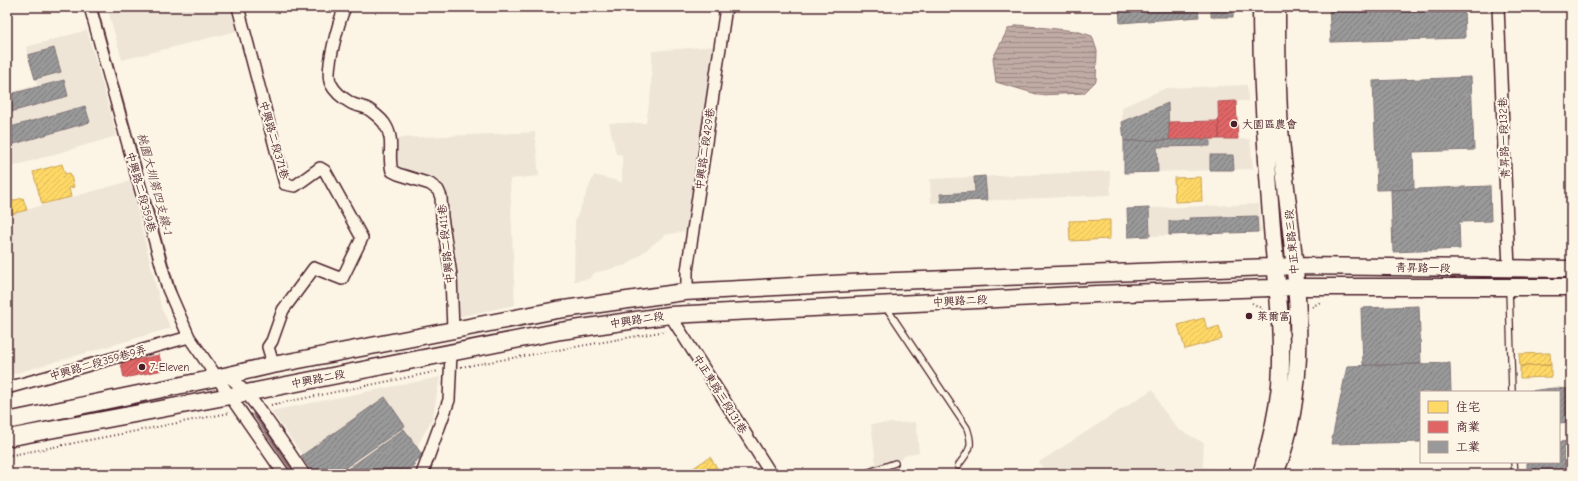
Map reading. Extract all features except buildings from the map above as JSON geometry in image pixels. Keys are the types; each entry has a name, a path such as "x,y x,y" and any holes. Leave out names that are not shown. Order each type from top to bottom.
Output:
{"street":[{"name":"中興路二段359巷","path":"90,7 168,289 189,337 218,375"},
{"name":"中興路二段371巷","path":"238,7 285,184 295,186 320,168 325,170 362,238 342,279 314,268 283,310 268,348 271,357 268,366"},
{"name":"中興路二段411巷","path":"345,7 332,50 329,71 330,84 340,95 351,103 368,109 384,124 392,140 390,163 392,171 430,184 438,190 441,197 442,218 451,275 453,330"},
{"name":"中興路二段429巷","path":"684,292 726,7"},
{"name":"中正東路三段","path":"1261,7 1264,124 1281,338 1280,385 1273,430 1261,474"},
{"name":"中正東路三段","path":"1275,474 1282,454 1295,402 1298,353 1295,266 1280,128 1277,7"},
{"name":"青昇路一段132巷","path":"1498,7 1508,268"},
{"name":"中興路二段","path":"7,420 218,375 557,310 684,292 869,282 1275,267"},
{"name":"青昇路一段","path":"1275,267 1571,269"},
{"path":"1508,268 1509,286"},
{"path":"1123,273 1124,293"},
{"name":"青昇路一段","path":"1276,288 1509,286 1571,287"},
{"name":"中興路二段","path":"7,438 238,395 561,331 670,315 1124,293 1276,288"},
{"path":"670,315 684,292"},
{"name":"中正東路三段131巷","path":"670,315 770,474"},
{"path":"422,474 449,400 453,330"},
{"name":"中興路二段359巷9弄","path":"7,388 189,337"},
{"path":"218,375 234,380 238,395 284,474"},
{"path":"218,375 238,395 304,474"}],"lane":[{"path":"1509,286 1512,391"},
{"path":"885,305 967,428 972,440 968,451 958,466"},
{"path":"864,474 895,463"},
{"path":"1514,463 1515,474"}],"path":[{"path":"271,405 451,369 669,331"},
{"path":"7,456 230,413"}],"shaded area":[{"path":"107,7 231,7 237,31 122,60"},
{"path":"1018,25 1076,31 1092,36 1097,51 1096,81 1084,93 1040,95 996,82 993,58 1008,29"},
{"path":"87,30 117,136 7,168 7,93 37,85 26,47"},
{"path":"714,46 686,231 665,235 627,265 594,273 589,279 574,281 575,221 594,175 622,182 622,155 616,154 609,123 646,123 651,91 652,51"},
{"path":"1247,85 1248,101 1218,102 1219,121 1169,122 1167,103 1122,122 1122,107 1166,88"},
{"path":"535,132 539,176 510,179 515,305 457,317 445,194 399,171 396,166 398,138"},
{"path":"1250,139 1253,169 1124,173 1124,141"},
{"path":"1110,171 1111,195 931,203 930,179"},
{"path":"130,181 162,310 171,328 7,376 7,215"},
{"path":"1259,204 1261,232 1150,236 1149,208"},
{"path":"440,377 433,417 419,443 412,474 316,474 271,411"},
{"path":"1153,389 1161,407 1178,429 1204,443 1203,467 1247,474 1046,474 1039,462"},
{"path":"916,422 919,452 906,455 882,474 859,474 876,463 871,424"}],"waterway":[{"name":"桃園大圳第四支線-1","path":"96,7 175,292"},
{"name":"桃園大圳第四支線-1","path":"254,414 295,474"}],"place":[{"name":"大園區農會","path":"1234,124"},
{"name":"萊爾富","path":"1249,316"},
{"name":"7-Eleven","path":"142,367"}]}
